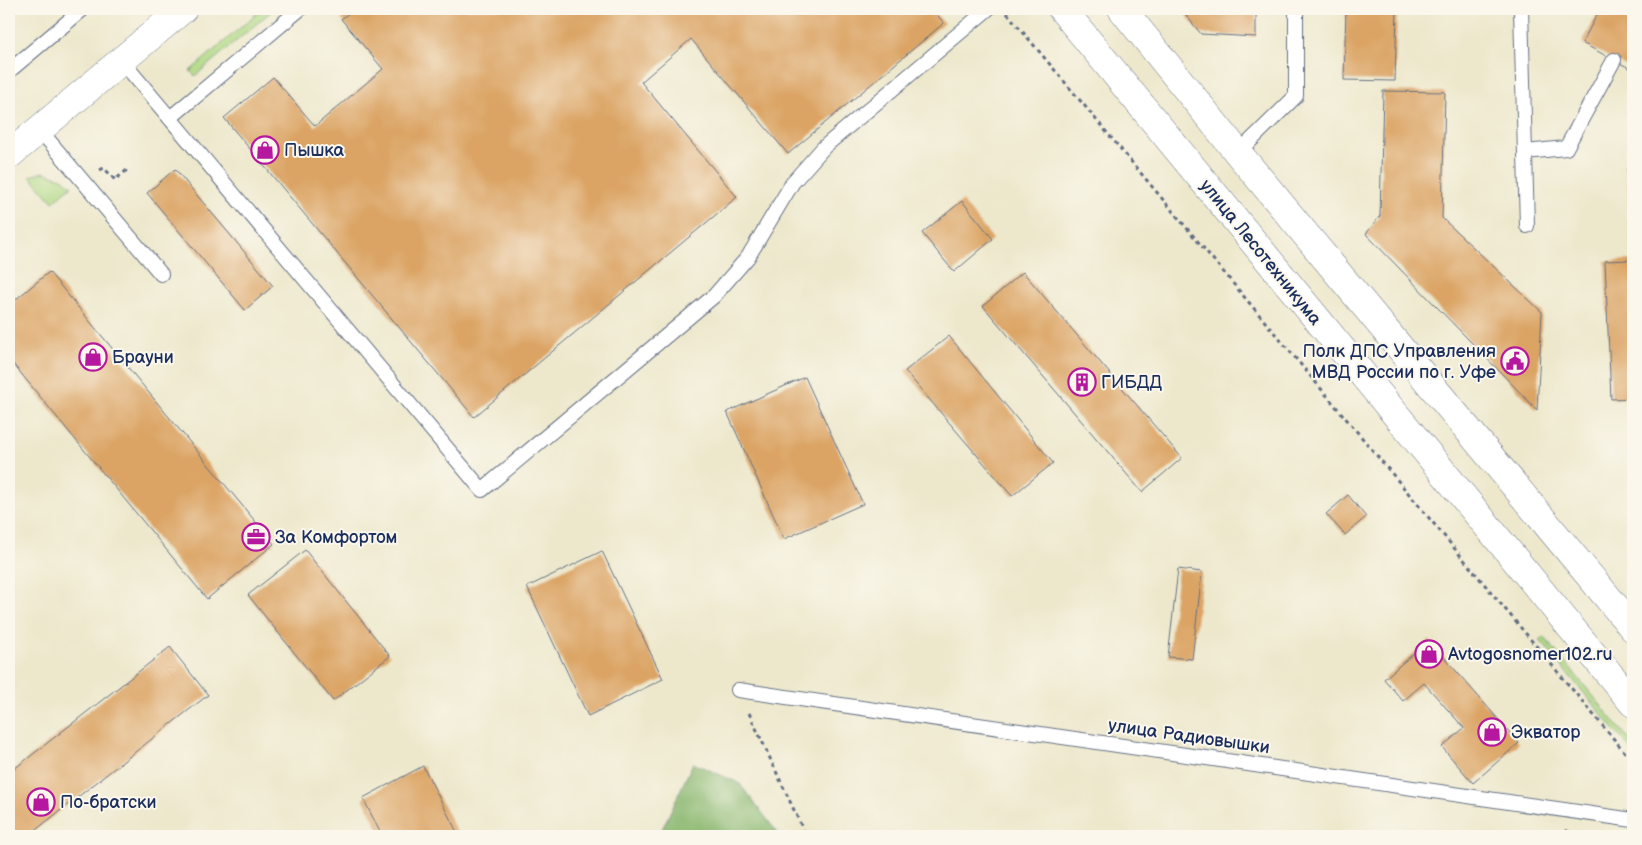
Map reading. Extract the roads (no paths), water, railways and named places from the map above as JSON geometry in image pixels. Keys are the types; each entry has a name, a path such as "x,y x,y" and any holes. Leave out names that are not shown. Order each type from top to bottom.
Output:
{"main road":[{"path":"9,155 183,9"},
{"name":"улица Лесотехникума","path":"1062,9 1633,704"},
{"path":"1122,9 1238,153 1633,628"}],"lane":[{"path":"9,71 83,9"},
{"path":"170,118 300,9"},
{"path":"121,60 482,490 714,296 748,257 793,182 807,163 988,9"},
{"path":"1238,153 1296,96 1296,9"},
{"path":"1521,9 1527,226"},
{"path":"1524,152 1566,148 1614,60"},
{"path":"40,129 161,274"},
{"name":"улица Радиовышки","path":"738,690 1633,820"}],"place":[{"name":"Пышка","path":"265,150"},
{"name":"Брауни","path":"93,357"},
{"name":"Полк ДПС Управления МВД России по г. Уфе","path":"1515,361"},
{"name":"ГИБДД","path":"1082,382"},
{"name":"За Комфортом","path":"256,537"},
{"name":"Avtogosnomer102.ru","path":"1429,654"},
{"name":"Экватор","path":"1492,732"},
{"name":"По-братски","path":"41,802"}]}
